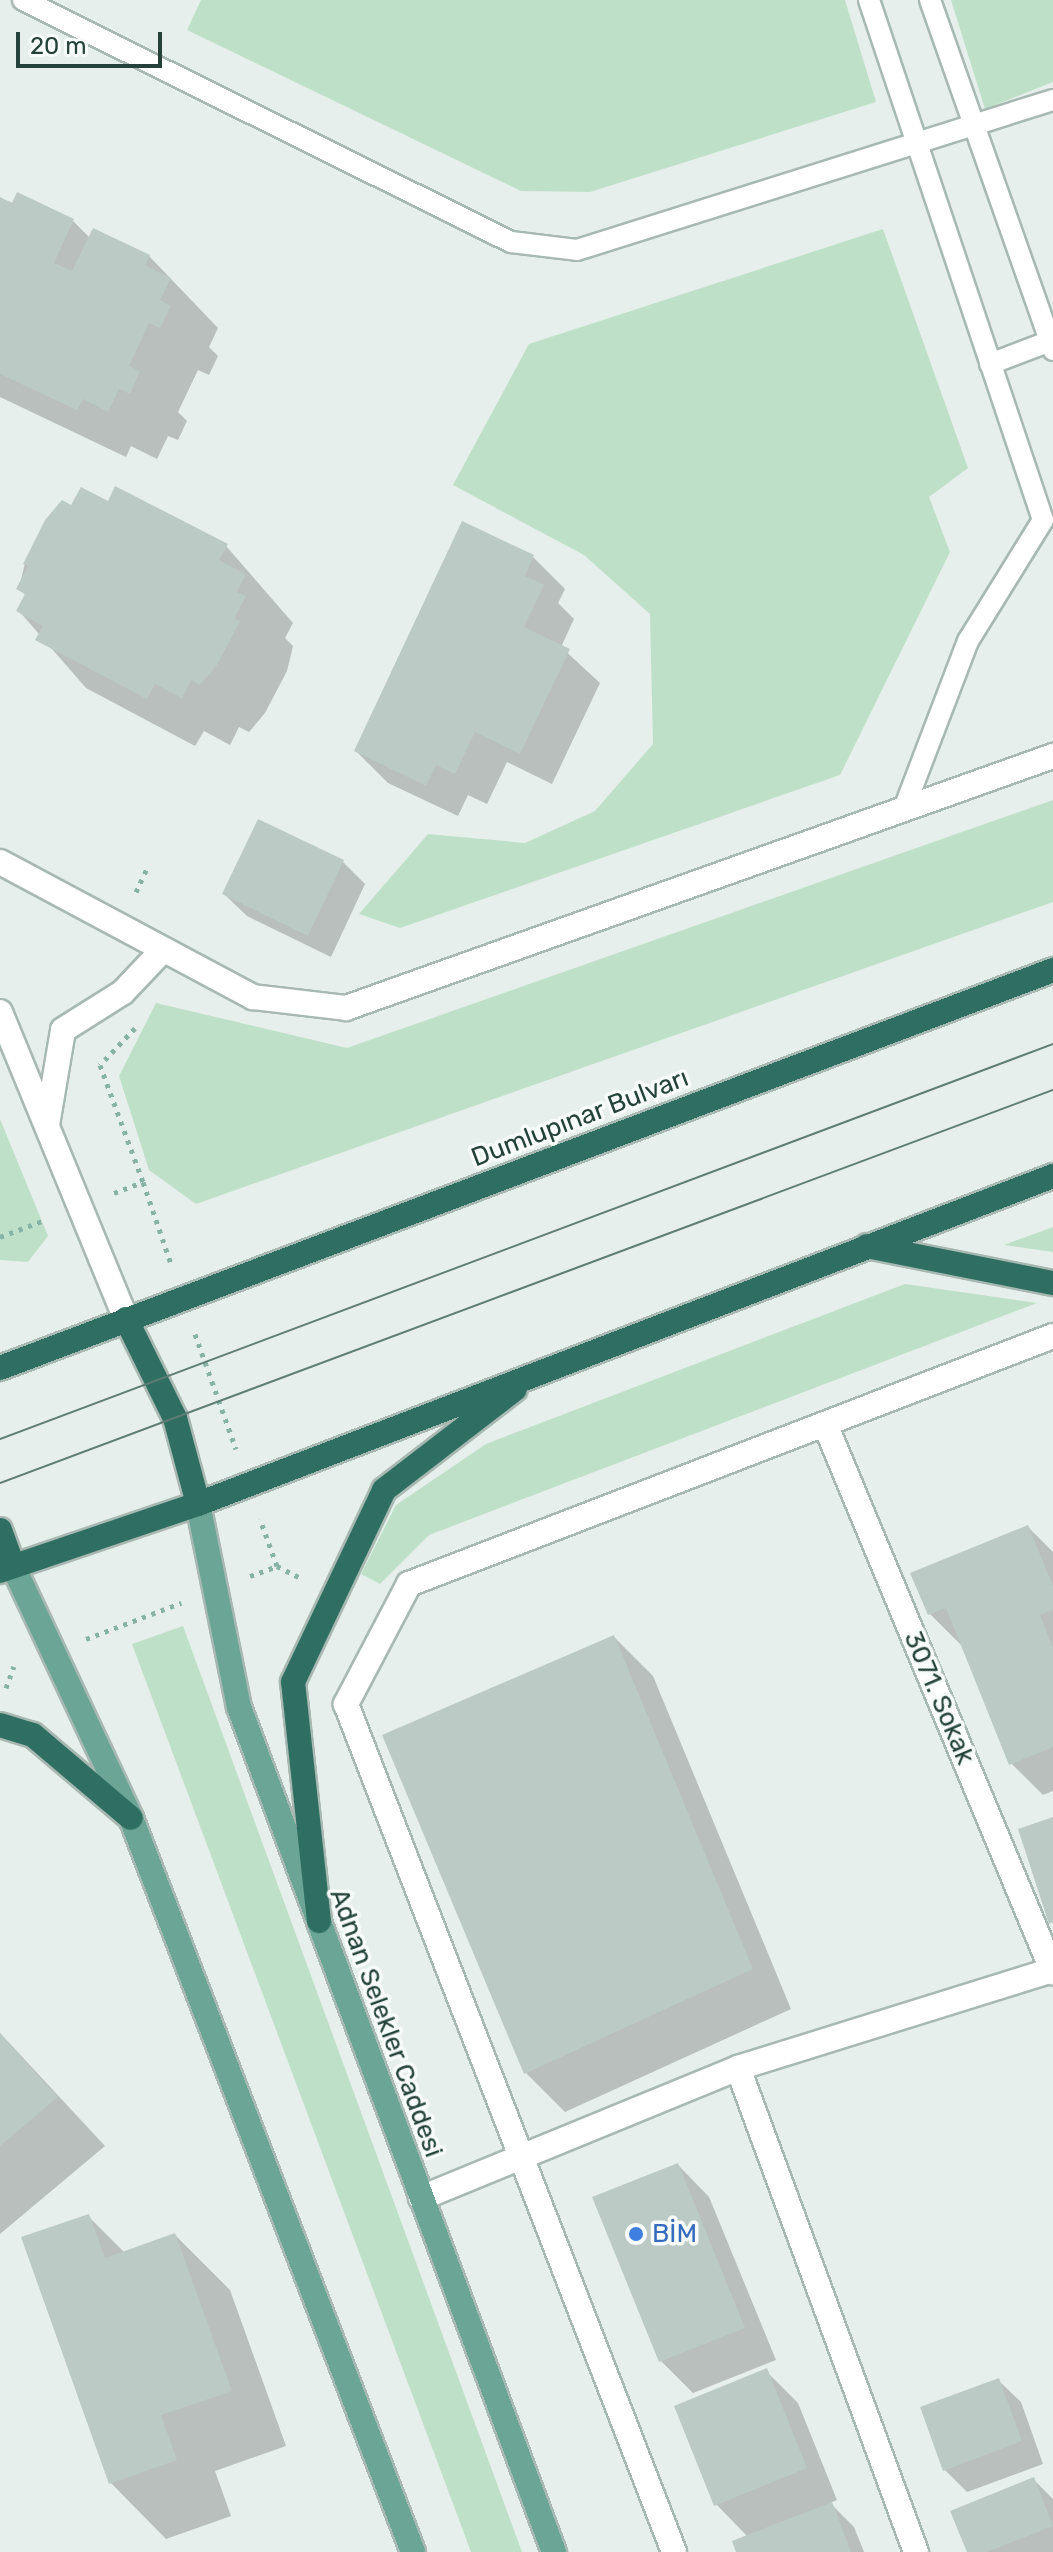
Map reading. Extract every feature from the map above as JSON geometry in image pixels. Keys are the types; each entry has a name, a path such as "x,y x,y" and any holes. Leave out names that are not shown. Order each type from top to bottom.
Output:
{"highway":[{"name":"Dumlupınar Bulvarı","path":"0,1368 1053,970"},
{"path":"0,1530 7,1568 198,1504 864,1245 1053,1176"},
{"path":"864,1245 1053,1283"},
{"path":"126,1319 175,1418 198,1504"},
{"path":"319,1921 293,1682 384,1490 537,1372"},
{"path":"0,1725 33,1735 131,1818"}],"main road":[{"name":"Adnan Selekler Caddesi","path":"198,1504 222,1648 319,1921 554,2552"},
{"path":"7,1568 131,1818 413,2552"}],"street":[{"path":"0,862 160,953 253,997 346,1008 1053,756"},
{"path":"47,1125 63,1030 123,992 160,953"},
{"path":"0,1012 126,1319"},
{"path":"674,2552 346,1704 409,1584 1053,1336"},
{"name":"3071. Sokak","path":"825,1424 1053,1971"},
{"path":"421,2198 738,2068 1053,1971"},
{"path":"738,2068 916,2552"}],"lane":[{"path":"23,0 511,242 577,250 917,146 1053,100"},
{"path":"869,0 1043,520 968,641 904,809"},
{"path":"930,0 1052,343 990,364"}],"green space":[{"path":"201,0 845,0 876,102 590,192 521,191 187,30"},
{"path":"951,0 1053,0 1053,82 985,109"},
{"path":"883,229 968,468 929,497 950,552 840,775 400,928 359,914 428,834 525,843 595,811 653,744 650,614 584,555 453,485 529,344"},
{"path":"1053,800 1053,902 196,1204 149,1170 119,1076 156,1003 347,1048"},
{"path":"0,1119 48,1236 28,1262 0,1260"},
{"path":"1053,1227 1053,1252 1004,1245"},
{"path":"905,1284 1037,1303 429,1535 380,1584 361,1574 396,1505 486,1444"},
{"path":"183,1626 522,2552 471,2552 132,1644"}],"building":[{"path":"17,192 74,219 54,263 72,271 93,228 150,255 145,265 171,278 160,300 171,306 160,328 149,323 129,366 140,371 130,394 119,389 108,412 83,399 77,410 0,374 0,197 12,203"},
{"path":"115,486 228,544 219,560 246,574 237,592 246,596 234,619 240,621 217,665 200,685 191,680 182,698 155,684 147,699 35,640 43,626 16,611 25,594 16,589 28,566 23,564 45,520 62,500 71,505 81,487 108,501"},
{"path":"462,521 534,555 525,576 544,585 524,627 570,649 520,754 475,732 455,774 436,765 426,786 354,751"},
{"path":"258,819 344,860 308,936 222,894"},
{"path":"1028,1525 1053,1586 1053,1610 1040,1615 1053,1648 1053,1747 1009,1765 946,1608 928,1615 910,1573"},
{"path":"614,1635 753,1969 524,2074 382,1735"},
{"path":"1053,1817 1053,1922 1049,1924 1018,1829"},
{"path":"0,2034 58,2097 0,2146"},
{"path":"678,2163 745,2328 659,2362 592,2197"},
{"path":"89,2214 105,2258 175,2233 232,2391 161,2415 177,2460 109,2484 21,2237"},
{"path":"767,2368 807,2468 714,2506 674,2406"},
{"path":"999,2378 1022,2441 943,2471 920,2407"},
{"path":"1034,2477 1053,2526 987,2552 967,2552 950,2511"},
{"path":"832,2502 851,2552 736,2552 732,2541"}],"tram line":[{"path":"0,1439 1053,1044"},
{"path":"0,1483 1053,1090"}],"place":[{"name":"BİM","path":"636,2234"}]}
